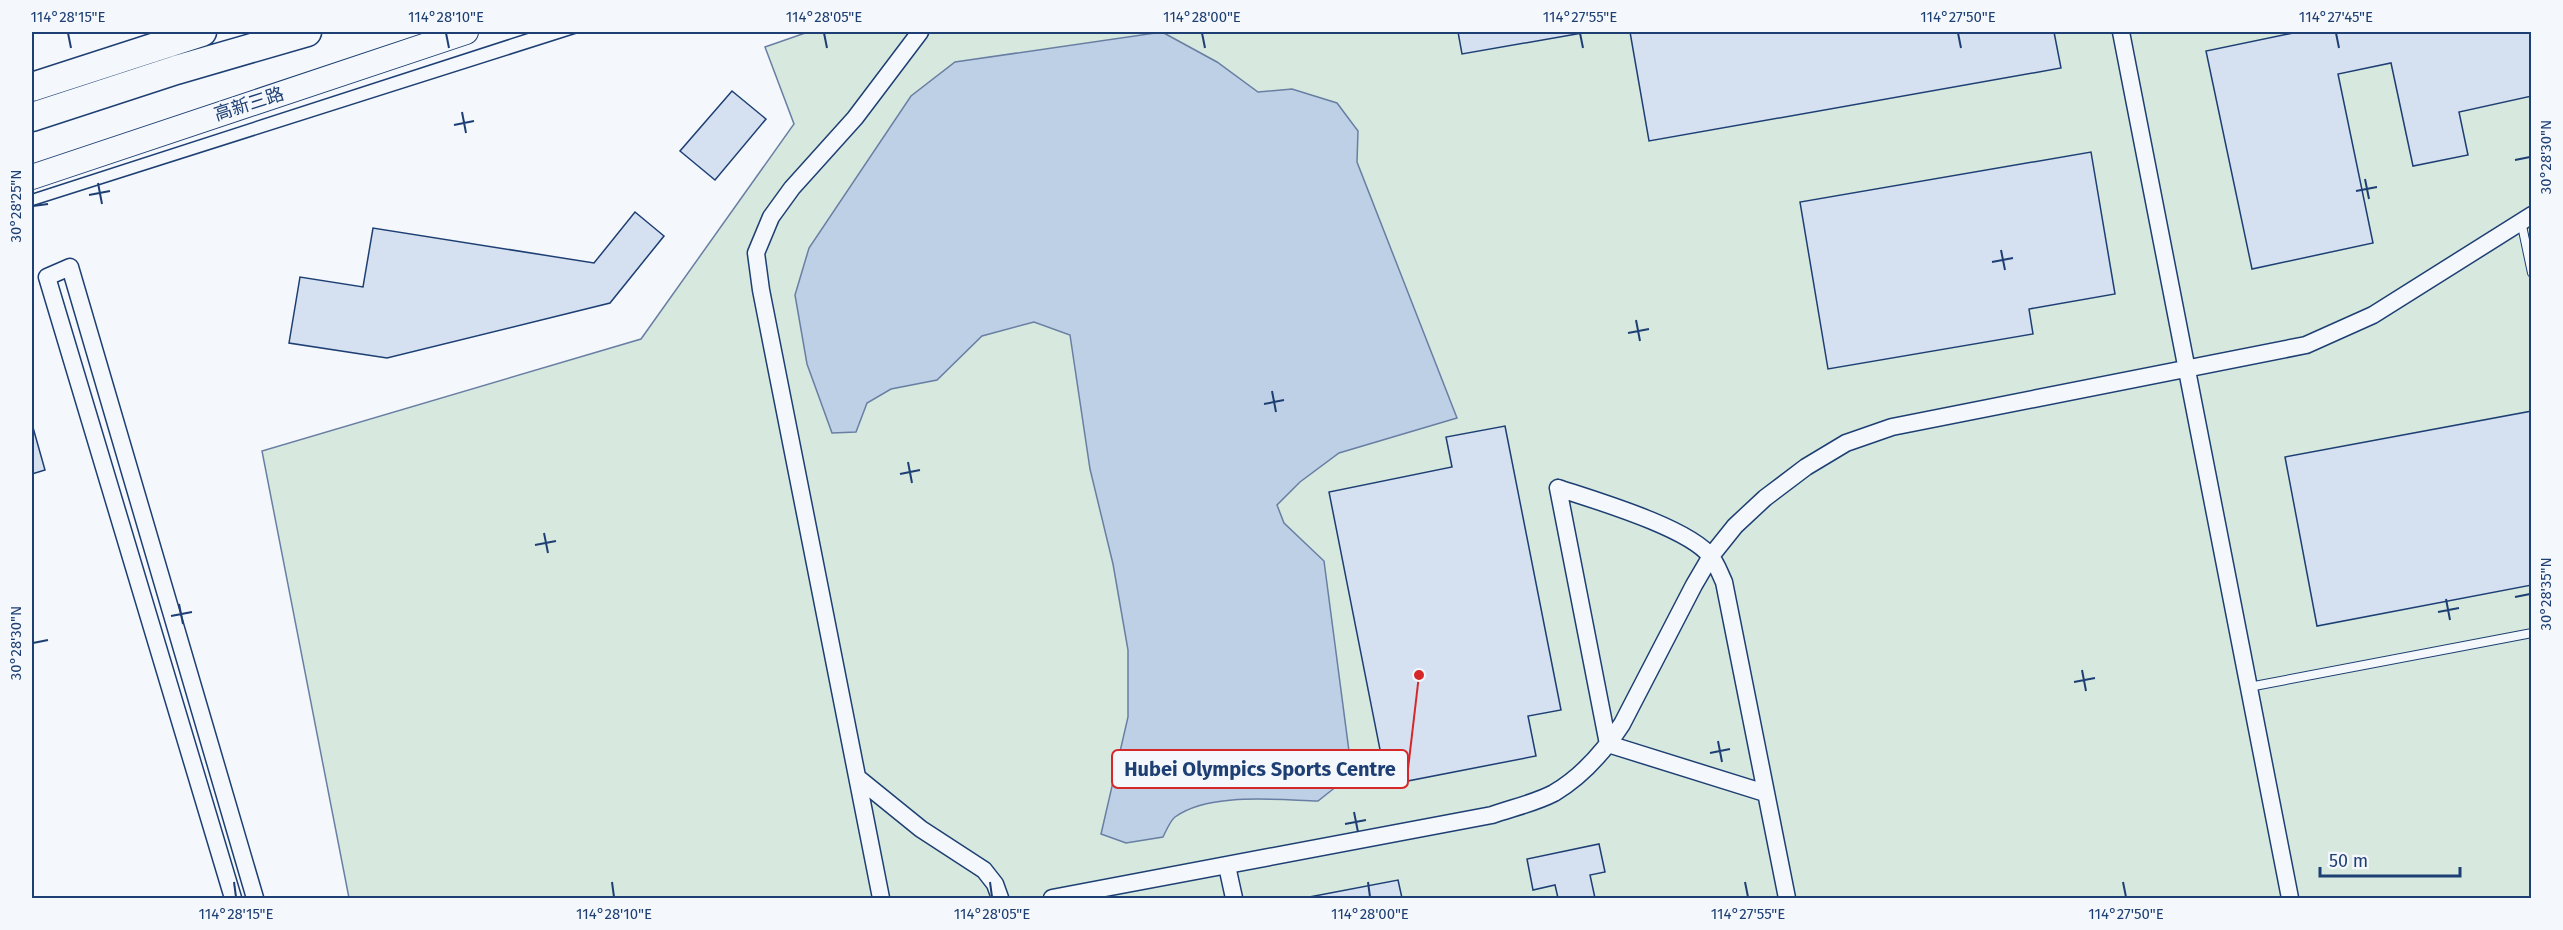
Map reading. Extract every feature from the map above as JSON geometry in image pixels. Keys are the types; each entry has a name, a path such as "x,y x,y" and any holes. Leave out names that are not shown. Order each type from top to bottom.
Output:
{"highway":[{"path":"32,87 202,32"},
{"path":"32,117 176,70 307,32"}],"main road":[{"name":"高新三路","path":"32,177 466,32"}],"street":[{"path":"881,898 761,290 756,253 771,217 792,188 855,118 920,32"},
{"path":"2121,32 2290,898"},
{"path":"1052,898 1492,815 1554,793 1585,768 1608,744 1622,724 1711,556 1735,526 1765,498 1846,443 1892,427 2306,345 2343,330 2399,300 2526,218"},
{"path":"233,898 47,277 70,267 255,898"},
{"path":"1608,744 1558,488 1642,517 1687,538 1711,556 1724,582 1787,898"},
{"path":"1608,744 1765,794"},
{"path":"858,778 912,822 984,870 995,884 1000,898"},
{"path":"1227,866 1234,898"}],"lane":[{"path":"2526,218 2532,273"},
{"path":"2249,687 2532,633"}],"shaded area":[{"path":"808,32 2531,32 2531,898 349,898 262,451 641,339 794,124 765,47"}],"water":[{"path":"1162,32 1217,62 1258,92 1292,89 1337,103 1358,131 1357,162 1457,418 1339,453 1300,482 1277,505 1284,523 1324,561 1352,774 1318,801 1244,799 1206,804 1189,809 1175,817 1163,837 1126,843 1101,834 1128,717 1128,650 1113,564 1090,469 1070,335 1034,322 982,336 937,380 891,389 867,403 856,432 832,433 807,364 795,295 809,248 911,96 955,62"}],"building":[{"path":"1458,32 1588,32 1462,54"},
{"path":"1630,32 2054,32 2061,68 1649,141"},
{"path":"2298,32 2532,32 2532,96 2459,112 2468,155 2413,166 2391,63 2338,74 2373,243 2252,269 2206,51"},
{"path":"732,91 766,119 715,180 680,151"},
{"path":"2091,152 2115,294 2029,309 2033,334 1828,369 1800,202"},
{"path":"635,212 664,236 610,303 387,358 289,343 300,277 363,287 373,228 594,263"},
{"path":"2532,411 2532,585 2317,626 2285,457"},
{"path":"32,424 45,470 32,474"},
{"path":"1505,426 1561,710 1528,716 1536,756 1387,785 1329,492 1452,467 1446,437"},
{"path":"1599,844 1605,872 1590,875 1595,898 1558,898 1555,885 1533,890 1527,859"},
{"path":"1398,880 1402,898 1304,898"}],"tram line":[{"path":"32,194 532,32"},
{"path":"32,206 580,32"}],"place":[{"name":"Hubei Olympics Sports Centre","path":"1419,675"}]}
